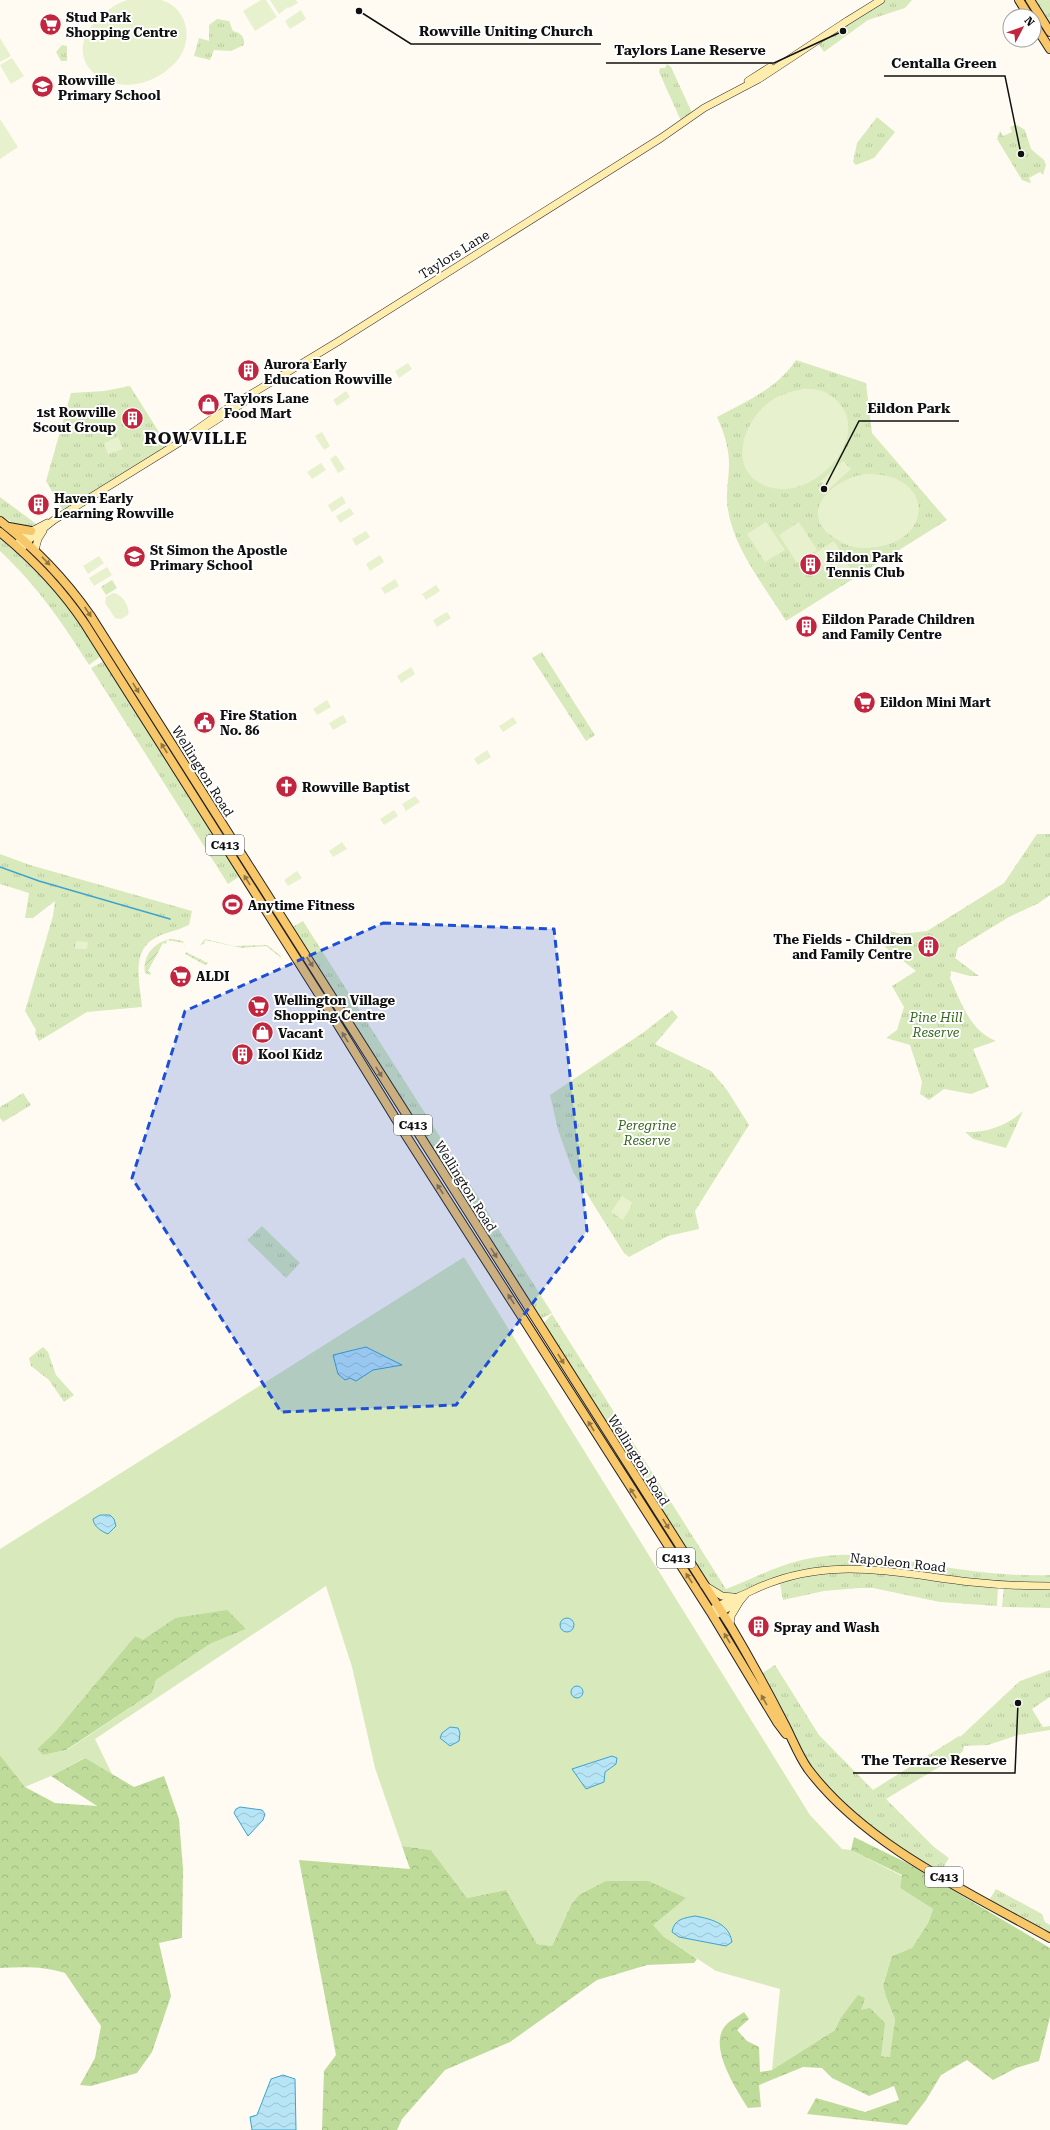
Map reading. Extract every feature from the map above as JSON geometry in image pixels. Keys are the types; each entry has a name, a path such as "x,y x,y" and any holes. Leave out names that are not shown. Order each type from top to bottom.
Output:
{"main road":[{"name":"Taylors Lane","path":"25,540 189,435 215,422 259,391 661,138 707,112 757,75 881,0"},
{"path":"1030,0 1050,32"},
{"path":"1042,37 1050,50"},
{"name":"Wellington Road","path":"0,520 35,550 64,581 90,615 704,1585 716,1611 776,1722 794,1744"},
{"name":"Taylors Lane","path":"19,547 31,530 53,521"},
{"path":"35,550 39,538 53,521"},
{"path":"8,527 31,530"},
{"name":"Wellington Road","path":"0,532 19,547 41,568 68,600 100,648 327,1007 405,1134 716,1611 730,1625 758,1672 808,1769 840,1805 878,1837 939,1875 1050,1938"},
{"name":"Napoleon Road","path":"716,1611 748,1592 770,1582 794,1574 843,1568 891,1571 998,1585 1050,1586"},
{"path":"704,1585 722,1596 738,1598 731,1616 730,1625"}],"highlighted area":[{"path":"383,923 554,929 587,1231 456,1405 281,1412 132,1178 185,1011"}],"green space":[{"path":"127,0 161,0 178,10 186,26 187,36 185,45 182,54 176,62 157,77 137,84 118,84 102,79 90,69 83,55 84,39 95,22 114,6"},
{"path":"261,0 266,0 277,17 255,31 243,11"},
{"path":"270,0 296,0 298,3 289,8 288,7 279,14"},
{"path":"881,0 912,0 905,8 868,20 824,52 817,42"},
{"path":"1030,0 1050,0 1050,32 1042,19 1042,8 1035,8"},
{"path":"301,10 306,19 290,29 285,21"},
{"path":"217,19 229,21 233,31 243,37 244,45 231,51 214,50 210,60 194,56 199,38 209,41 209,25"},
{"path":"0,38 11,56 0,62"},
{"path":"62,45 67,46 67,61 61,61 56,52"},
{"path":"12,58 24,76 11,84 0,65"},
{"path":"667,64 671,67 693,115 682,123 659,72 660,68 665,68"},
{"path":"877,117 895,132 874,158 856,165 853,162 857,143"},
{"path":"0,119 18,147 0,159"},
{"path":"1017,125 1025,130 1031,149 1044,160 1046,165 1043,175 1040,172 1029,178 1030,183 1022,180 997,139 1000,131 1003,136 1012,132 1010,127"},
{"path":"796,360 866,383 872,433 947,520 786,621 751,567 743,553 731,525 727,499 729,464 728,452 724,434 717,417 750,400 770,387 780,379"},
{"path":"408,363 412,369 399,378 395,371"},
{"path":"130,386 169,448 64,513 46,481 71,393 104,391"},
{"path":"803,389 815,389 827,393 834,398 845,413 848,429 844,446 834,462 821,475 804,484 786,489 769,487 756,481 747,472 743,461 742,448 745,436 750,424 767,404 784,394"},
{"path":"346,391 350,397 337,406 333,400"},
{"path":"322,432 330,446 324,450 315,436"},
{"path":"118,437 123,449 108,454 104,443"},
{"path":"336,455 345,469 338,473 330,459"},
{"path":"843,461 851,469 829,489 821,481"},
{"path":"321,463 326,470 312,479 307,472"},
{"path":"865,474 889,476 906,484 916,496 919,510 915,524 904,536 886,545 862,548 842,543 824,529 819,519 818,509 823,499 831,490 853,477"},
{"path":"342,496 346,503 332,512 328,505"},
{"path":"0,497 39,526 26,529 0,516"},
{"path":"350,508 354,514 340,523 336,516"},
{"path":"766,522 785,550 765,562 747,534"},
{"path":"799,522 817,550 797,563 779,535"},
{"path":"366,531 370,537 356,546 352,539"},
{"path":"0,532 41,568 104,654 89,665 48,605 26,578 0,551"},
{"path":"834,541 850,568 831,580 815,553"},
{"path":"380,555 384,562 370,571 366,564"},
{"path":"99,556 104,563 88,574 83,566"},
{"path":"107,567 112,575 94,586 89,578"},
{"path":"395,579 399,586 385,594 381,588"},
{"path":"112,580 117,588 106,595 101,587"},
{"path":"436,585 440,591 426,600 422,594"},
{"path":"113,593 119,595 125,601 128,608 128,615 121,619 115,618 105,603 106,597"},
{"path":"447,612 451,618 437,627 433,620"},
{"path":"542,652 595,735 586,741 532,658"},
{"path":"108,659 243,874 228,884 91,668"},
{"path":"411,667 415,674 401,683 397,676"},
{"path":"327,700 331,707 317,715 313,709"},
{"path":"343,715 347,722 333,730 329,723"},
{"path":"513,717 517,723 503,732 499,726"},
{"path":"487,750 491,757 478,765 474,759"},
{"path":"415,796 420,802 406,811 402,804"},
{"path":"394,810 398,816 384,825 380,819"},
{"name":"Pine Hill Reserve","path":"1037,834 1050,834 1050,895 1039,903 1009,917 958,948 955,958 979,976 970,976 951,971 950,978 967,1015 979,1030 996,1041 973,1049 989,1087 971,1094 944,1089 929,1100 920,1094 922,1082 910,1045 886,1038 897,1030 904,1007 892,986 916,971 885,947 890,931 901,934 927,931 1004,883"},
{"path":"342,842 347,849 333,857 329,851"},
{"path":"0,854 30,865 192,911 189,925 157,937 143,950 139,968 142,1007 87,1012 39,1041 35,1034 36,1030 25,1011 53,916 55,901 33,918 25,918 29,893 0,884"},
{"path":"297,871 302,878 288,886 284,880"},
{"path":"303,921 552,1313 537,1321 289,929"},
{"path":"173,939 183,941 184,943 167,940"},
{"path":"205,939 234,946 267,945 281,956 279,960 280,957 266,946 242,948 205,940 204,944 200,945"},
{"path":"167,940 166,944 163,943 148,971 151,973 150,975 145,973 146,960 156,945"},
{"path":"76,941 88,942 87,949 75,949"},
{"path":"186,952 208,963 205,965 185,954"},
{"name":"Peregrine Reserve","path":"672,1010 678,1017 655,1044 711,1071 727,1090 749,1125 695,1211 699,1229 668,1236 629,1257 624,1253 573,1172 558,1130 550,1095 644,1032"},
{"path":"23,1093 31,1105 3,1122 0,1118 0,1107"},
{"path":"1023,1111 1006,1148 973,1139 965,1132 996,1128 1010,1121"},
{"path":"622,1196 633,1203 623,1220 611,1212"},
{"path":"262,1226 300,1263 286,1278 247,1240"},
{"path":"464,1257 810,1815 842,1849 851,1850 902,1876 900,1888 933,1909 928,1923 912,1948 892,1956 883,1984 886,1997 895,2019 891,2057 881,2056 840,2019 835,2030 772,2070 780,1989 716,1971 663,1936 652,1925 685,1898 571,1905 552,1946 537,1944 506,1890 467,1898 431,1850 402,1846 375,1768 352,1667 326,1586 95,1739 112,1774 84,1758 51,1776 25,1787 0,1755 0,1549","holes":["175,1618 246,1629 210,1644 156,1680 152,1693 67,1750 43,1755 37,1749 55,1732 135,1636 143,1641"]},
{"path":"552,1314 726,1589 771,1570 809,1558 833,1555 858,1555 894,1559 891,1570 896,1571 898,1559 955,1569 1012,1575 1050,1575 1050,1608 1002,1607 1004,1586 998,1585 997,1606 940,1602 873,1588 824,1591 783,1600 779,1579 729,1597 704,1585 541,1326"},
{"path":"43,1347 48,1352 56,1375 74,1395 64,1402 49,1380 31,1366 29,1358"},
{"path":"227,1610 246,1629 210,1644 156,1680 152,1693 66,1750 43,1755 37,1749 55,1732 135,1636 143,1640 175,1618"},
{"path":"775,1665 819,1735 873,1790 959,1736 960,1737 1020,1681 1050,1670 1050,1697 1032,1709 1043,1727 1050,1726 1050,1730 1018,1735 988,1745 964,1746 963,1751 959,1755 886,1799 934,1847 949,1858 939,1875 878,1837 809,1769 759,1675"},
{"path":"0,1755 25,1787 55,1803 97,1806 51,1776 85,1758 134,1787 164,1776 179,1819 183,1869 182,1938 159,1943 171,1996 152,2052 137,2073 91,2086 80,2085 95,2058 101,2026 65,1973 41,1968 0,1968"},
{"path":"854,1837 907,1863 1050,1948 1050,2017 1039,2061 1016,2068 993,2080 967,2060 941,2075 926,2100 907,2125 807,2114 816,2098 865,2112 899,2100 894,2086 869,2096 832,2078 822,2068 803,2067 759,2085 761,2107 748,2108 731,2079 721,2055 721,2034 728,2023 744,2012 749,2019 737,2030 747,2041 759,2047 760,2072 772,2070 835,2030 840,2019 858,1995 865,1998 861,2010 870,2008 885,2023 881,2056 890,2057 895,2019 883,1985 892,1956 912,1948 928,1923 933,1909 900,1888 902,1875 851,1850"},
{"path":"402,1846 431,1850 467,1898 506,1890 537,1944 552,1946 571,1905 579,1895 606,1881 648,1881 686,1898 653,1925 663,1936 697,1959 694,1963 647,1965 597,1980 510,2042 445,2070 402,2119 397,2130 322,2130 324,2071 336,2055 299,1860 410,1869"},
{"path":"996,1889 1042,1914 1045,1922 1050,1925 1050,1937 988,1902"}],"water":[{"path":"366,1347 402,1365 373,1370 356,1381 350,1378 345,1380 338,1374 333,1355"},
{"path":"100,1515 110,1515 114,1519 116,1526 108,1534 98,1528 94,1522 93,1519"},
{"path":"567,1618 572,1620 574,1625 572,1630 567,1632 562,1630 560,1625 562,1620"},
{"path":"577,1686 581,1688 583,1692 581,1696 577,1698 573,1696 571,1692 573,1688"},
{"path":"450,1727 458,1728 460,1733 459,1741 450,1746 440,1738 442,1733"},
{"path":"612,1756 617,1758 616,1764 605,1772 604,1782 586,1789 572,1769"},
{"path":"240,1807 262,1810 265,1814 263,1820 248,1836 234,1813 236,1809"},
{"path":"695,1916 713,1921 723,1926 727,1930 732,1942 726,1946 679,1937 672,1932 677,1922"},
{"path":"283,2075 295,2079 296,2130 252,2130 250,2117 257,2115 271,2079"}],"waterway":[{"path":"0,867 39,881 170,919"}],"place":[{"name":"Rowville Uniting Church","path":"359,11"},
{"name":"Stud Park Shopping Centre","path":"51,24"},
{"name":"Taylors Lane Reserve","path":"843,31"},
{"name":"Rowville Primary School","path":"42,87"},
{"name":"Centalla Green","path":"1021,154"},
{"name":"Aurora Early Education Rowville","path":"249,371"},
{"name":"Taylors Lane Food Mart","path":"209,405"},
{"name":"1st Rowville Scout Group","path":"132,419"},
{"name":"Eildon Park","path":"824,489"},
{"name":"Haven Early Learning Rowville","path":"38,505"},
{"name":"St Simon the Apostle Primary School","path":"134,557"},
{"name":"Eildon Park Tennis Club","path":"811,564"},
{"name":"Eildon Parade Children and Family Centre","path":"806,626"},
{"name":"Eildon Mini Mart","path":"864,702"},
{"name":"Fire Station No. 86","path":"205,722"},
{"name":"Rowville Baptist","path":"286,787"},
{"name":"Anytime Fitness","path":"233,905"},
{"name":"The Fields - Children and Family Centre","path":"928,946"},
{"name":"ALDI","path":"181,976"},
{"name":"Wellington Village Shopping Centre","path":"258,1007"},
{"name":"Vacant","path":"262,1033"},
{"name":"Kool Kidz","path":"242,1054"},
{"name":"Spray and Wash","path":"758,1627"},
{"name":"The Terrace Reserve","path":"1018,1703"}],"district":[{"name":"ROWVILLE","path":"196,438"}]}
